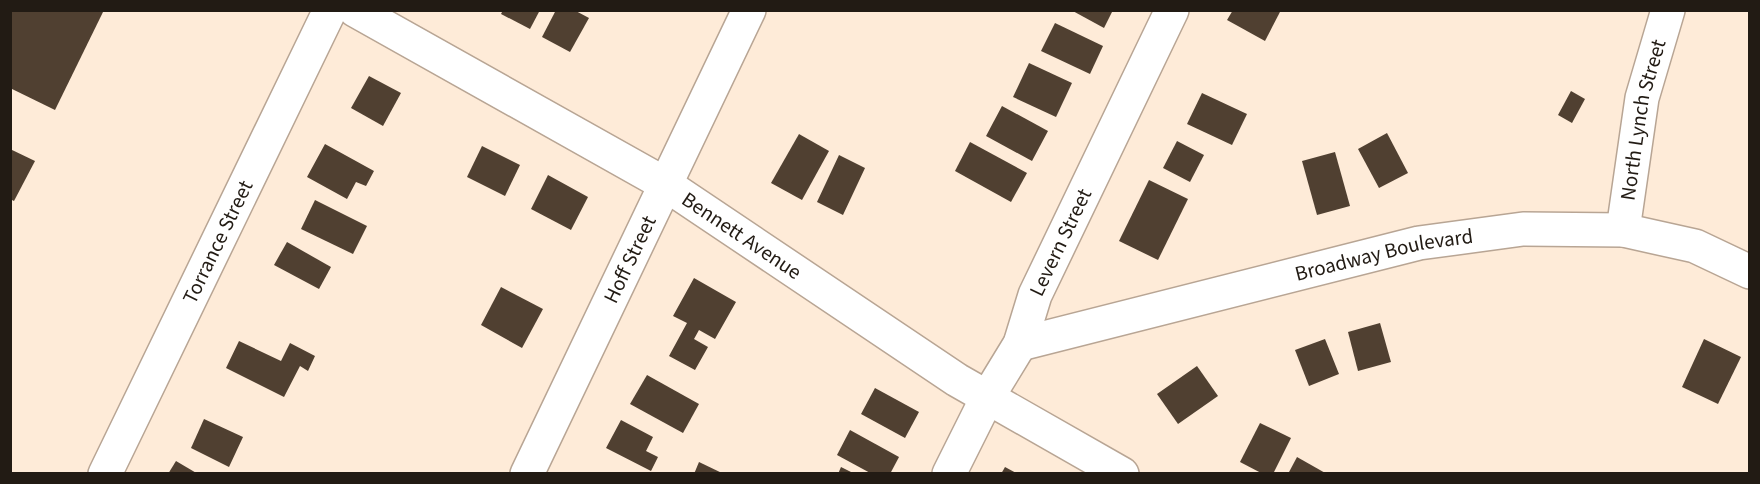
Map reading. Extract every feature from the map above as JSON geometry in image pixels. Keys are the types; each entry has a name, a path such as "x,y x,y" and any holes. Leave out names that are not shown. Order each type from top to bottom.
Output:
{"street":[{"name":"Torrance Street","path":"105,474 330,10"},
{"name":"Bennett Avenue","path":"355,10 665,183 957,380 1122,474"},
{"name":"Hoff Street","path":"527,474 749,10"},
{"name":"Levern Street","path":"949,474 987,398 1020,344 1035,295 1172,10"},
{"name":"North Lynch Street","path":"1623,230 1642,98 1668,10"},
{"name":"Broadway Boulevard","path":"1020,344 1419,243 1523,229 1623,230 1695,246 1749,272"}],"building":[{"path":"10,10 104,10 55,110 10,88"},
{"path":"503,10 540,10 530,29 501,14"},
{"path":"556,10 574,10 589,18 570,52 542,37"},
{"path":"1071,10 1113,10 1104,28"},
{"path":"1233,10 1281,10 1265,41 1227,20"},
{"path":"1055,23 1103,46 1090,74 1041,51"},
{"path":"1029,63 1072,83 1056,117 1013,97"},
{"path":"369,76 401,93 383,126 351,108"},
{"path":"1571,91 1585,99 1572,123 1558,115"},
{"path":"1202,93 1247,114 1232,145 1187,124"},
{"path":"1002,106 1048,131 1032,161 986,136"},
{"path":"1387,133 1408,173 1379,188 1358,149"},
{"path":"799,134 829,151 802,200 771,183"},
{"path":"1177,141 1204,155 1190,182 1163,168"},
{"path":"970,142 1027,173 1011,202 955,171"},
{"path":"325,144 374,171 366,186 356,182 347,199 307,177"},
{"path":"482,146 520,165 505,196 467,177"},
{"path":"10,149 35,161 14,201 10,199"},
{"path":"1335,152 1350,206 1317,215 1302,161"},
{"path":"839,155 865,168 843,215 817,202"},
{"path":"548,175 588,197 571,230 531,209"},
{"path":"1149,180 1188,199 1158,260 1119,241"},
{"path":"315,200 367,226 353,254 301,229"},
{"path":"287,242 331,267 319,289 274,265"},
{"path":"694,278 736,302 715,339 699,330 694,339 708,347 695,370 669,356 687,323 673,316"},
{"path":"501,287 543,309 522,348 481,325"},
{"path":"1380,323 1391,362 1358,371 1348,332"},
{"path":"1325,339 1339,374 1309,386 1295,350"},
{"path":"1704,339 1741,357 1718,404 1682,387"},
{"path":"239,341 281,361 290,343 315,356 308,371 300,366 284,397 226,368"},
{"path":"1197,366 1218,396 1178,424 1157,394"},
{"path":"647,375 699,404 683,433 630,404"},
{"path":"875,388 919,412 905,438 861,414"},
{"path":"204,419 243,437 229,467 191,448"},
{"path":"621,420 653,437 646,451 658,457 651,471 606,448"},
{"path":"1260,423 1291,438 1273,474 1263,474 1240,462"},
{"path":"850,430 899,457 890,474 872,474 837,455"},
{"path":"1297,457 1327,474 1288,474"},
{"path":"176,461 198,474 168,474"},
{"path":"699,462 724,474 694,474"},
{"path":"841,467 855,474 838,474"},
{"path":"1005,467 1018,474 1001,474"}]}
